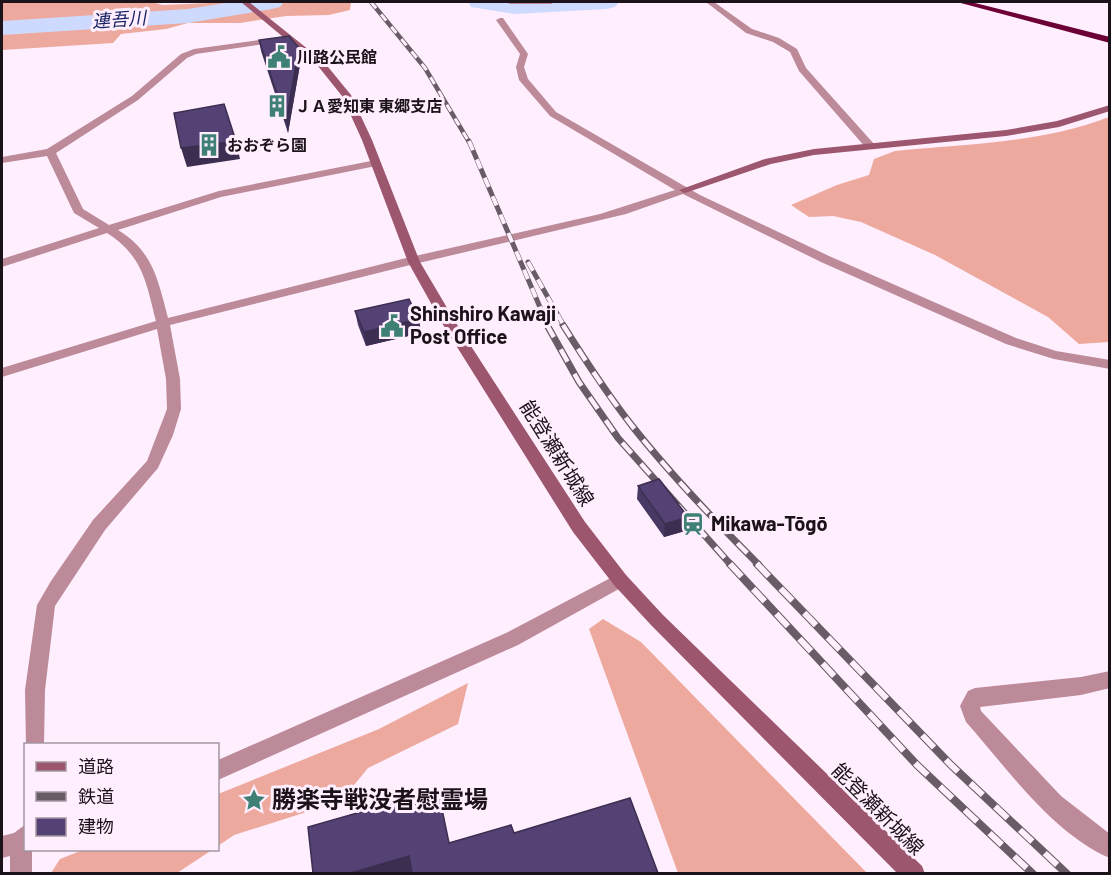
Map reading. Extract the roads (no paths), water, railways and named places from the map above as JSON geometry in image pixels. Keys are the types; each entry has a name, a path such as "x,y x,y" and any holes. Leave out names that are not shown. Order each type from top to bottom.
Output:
{"highway":[{"path":"962,2 1110,40"},
{"path":"996,2 1110,30"}],"main road":[{"name":"能登瀬新城線","path":"245,2 321,64 346,95 358,117 414,262 449,323 579,527 620,580 657,620 914,873"},
{"path":"684,190 770,161 814,152 1006,133 1059,124 1110,108"}],"street":[{"path":"510,2 552,2"},
{"path":"710,2 749,31 776,40 794,51 802,69 870,146"},
{"path":"500,20 524,54 520,67 524,80 553,114 684,190 825,259 1011,341 1054,355 1110,365"},
{"path":"2,160 50,152 135,98 184,57 207,48 290,37"},
{"path":"34,743 35,690 46,605 99,525 153,464 166,435 174,409 173,379 163,323 150,274 139,253 126,240 110,228 78,211 50,152"},
{"path":"2,263 219,194 376,163"},
{"path":"2,373 163,323 402,262 414,262 621,213 654,203 684,190"},
{"path":"219,770 512,639 620,580"},
{"path":"1110,679 1081,686 975,697 970,706 973,716 1045,793 1090,836 1110,847"},
{"path":"18,841 21,873"}],"waterway":[{"name":"連吾川","path":"2,28 188,16 272,2"},
{"name":"連吾川","path":"479,2 515,7 607,2"}],"railway":[{"path":"371,2 425,68 469,142"},
{"path":"469,141 548,326"},
{"path":"528,262 564,326"},
{"path":"547,325 579,382 618,438 731,565"},
{"path":"563,325 623,415 694,498 759,565"},
{"path":"730,564 917,765 1033,874"},
{"path":"757,564 951,765 1067,874"}],"place":[{"name":"川路公民館","path":"279,57"},
{"name":"ＪＡ愛知東 東郷支店","path":"277,106"},
{"name":"おおぞら園","path":"209,145"},
{"name":"Shinshiro Kawaji Post Office","path":"392,326"},
{"name":"Mikawa-Tōgō","path":"693,524"},
{"name":"勝楽寺戦没者慰霊場","path":"254,800"}]}
